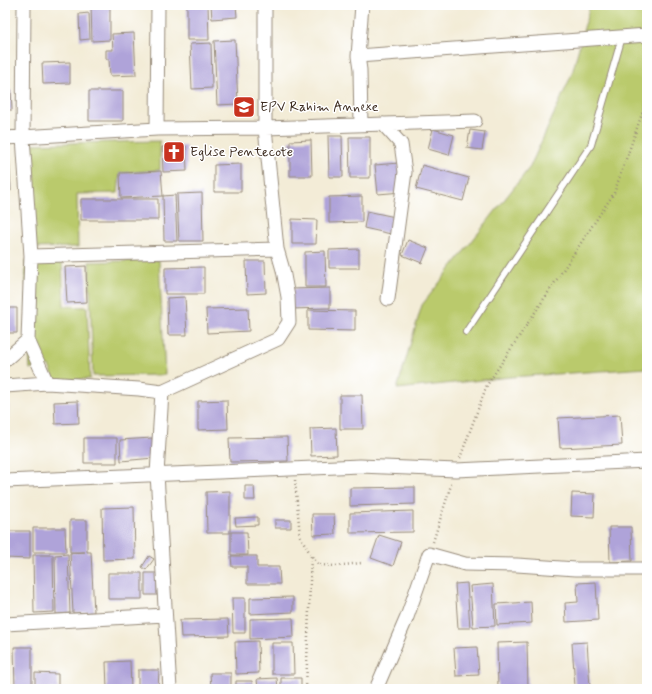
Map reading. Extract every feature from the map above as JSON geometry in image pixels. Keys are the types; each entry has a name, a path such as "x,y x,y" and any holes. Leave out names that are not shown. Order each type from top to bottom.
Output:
{"street":[{"path":"24,5 23,137 31,256 28,340 47,383"},
{"path":"157,129 158,5"},
{"path":"5,386 47,383 162,392 278,339 288,322 288,297 277,249 265,128 265,5"},
{"path":"361,125 358,56 362,5"},
{"path":"358,56 647,35"},
{"path":"5,138 157,129 265,128 475,121"},
{"path":"383,124 401,144 405,172 388,299"},
{"path":"31,256 277,249"},
{"path":"5,360 28,340"},
{"path":"162,392 157,474 170,689"},
{"path":"5,481 157,474 294,470 360,466 456,470 647,461"},
{"path":"376,689 407,616 429,554 465,564 517,565 576,569 647,569"},
{"path":"5,624 165,615"}],"lane":[{"path":"466,332 591,145 622,37"}],"path":[{"path":"429,554 456,470 487,385 614,193 647,100"},
{"path":"294,470 300,536 310,555 319,565 335,566 361,563"},
{"path":"306,689 310,555"}],"green space":[{"path":"590,5 647,5 647,368 510,377 397,389 422,305 530,167 572,74"},
{"path":"160,141 160,170 120,173 118,193 77,194 78,247 28,248 26,144"},
{"path":"62,259 64,306 87,307 90,379 55,380 49,366 30,369 25,260"},
{"path":"159,260 165,375 93,376 89,262"}],"building":[{"path":"91,5 110,5 110,40 92,41"},
{"path":"187,5 208,5 209,40 187,40"},
{"path":"211,5 236,5 237,17 212,19"},
{"path":"89,13 90,39 80,40 79,14"},
{"path":"134,33 136,75 110,76 109,59 106,59 106,50 113,50 112,34"},
{"path":"235,40 238,104 217,105 214,41"},
{"path":"211,43 212,88 192,89 190,44"},
{"path":"70,62 70,83 43,84 42,63"},
{"path":"5,90 11,90 12,110 5,110"},
{"path":"89,91 123,91 123,121 89,121"},
{"path":"433,129 454,135 449,155 428,149"},
{"path":"470,130 485,132 482,150 467,148"},
{"path":"328,136 342,136 343,177 329,177"},
{"path":"349,137 370,137 370,178 350,178"},
{"path":"311,140 312,176 290,176 290,141"},
{"path":"186,146 187,171 163,172 162,147"},
{"path":"5,151 9,151 11,191 5,191"},
{"path":"399,163 402,192 378,194 375,165"},
{"path":"241,164 241,192 214,192 214,165"},
{"path":"422,165 469,178 463,201 416,189"},
{"path":"161,171 163,196 121,198 120,173"},
{"path":"202,193 203,241 179,241 177,194"},
{"path":"175,195 177,241 164,241 163,196"},
{"path":"362,196 362,222 329,223 329,197"},
{"path":"81,199 158,199 158,220 81,220"},
{"path":"367,211 395,217 391,234 364,228"},
{"path":"292,219 317,220 316,244 292,244"},
{"path":"408,240 428,248 422,263 402,255"},
{"path":"359,249 359,268 329,268 329,250"},
{"path":"325,251 326,287 305,287 305,252"},
{"path":"246,261 265,261 266,293 247,294"},
{"path":"86,266 87,302 67,303 65,267"},
{"path":"204,267 204,294 165,294 165,268"},
{"path":"330,288 330,308 290,309 290,289"},
{"path":"185,297 187,335 168,335 167,298"},
{"path":"5,308 17,308 17,333 5,333"},
{"path":"248,308 249,331 207,333 206,309"},
{"path":"308,310 355,311 355,331 308,330"},
{"path":"340,395 362,395 363,429 340,429"},
{"path":"5,400 9,400 8,422 5,422"},
{"path":"227,400 228,429 198,430 198,401"},
{"path":"78,401 79,423 55,424 54,402"},
{"path":"620,415 622,445 560,448 558,418"},
{"path":"336,428 337,455 311,456 310,429"},
{"path":"287,437 288,461 230,462 229,438"},
{"path":"84,438 117,438 117,463 84,463"},
{"path":"152,438 154,458 121,461 120,440"},
{"path":"245,486 254,486 255,500 245,500"},
{"path":"415,487 415,504 350,506 350,488"},
{"path":"230,491 230,533 207,533 206,492"},
{"path":"572,493 595,494 594,517 571,516"},
{"path":"134,507 135,559 103,560 102,508"},
{"path":"413,511 413,532 350,533 350,513"},
{"path":"312,514 334,514 335,534 313,535"},
{"path":"258,517 258,525 236,526 235,518"},
{"path":"70,520 87,520 87,552 91,552 94,612 73,613 70,553 85,552 70,552"},
{"path":"275,520 291,520 291,528 275,528"},
{"path":"609,527 631,527 632,561 610,562"},
{"path":"33,528 65,528 66,552 33,552"},
{"path":"5,531 30,531 30,559 5,558"},
{"path":"231,532 247,532 248,555 231,555"},
{"path":"379,535 401,542 393,566 371,558"},
{"path":"68,554 70,613 56,614 55,555"},
{"path":"33,555 53,555 54,612 34,613"},
{"path":"149,556 154,559 146,570 142,567"},
{"path":"231,556 257,556 257,567 279,567 280,584 247,584 247,567 232,567"},
{"path":"108,573 142,573 142,599 108,599"},
{"path":"145,573 157,573 157,595 145,595"},
{"path":"596,582 598,620 566,622 565,603 578,602 577,583"},
{"path":"467,583 470,628 458,628 455,584"},
{"path":"493,584 495,626 473,627 470,586"},
{"path":"293,597 293,612 250,614 250,598"},
{"path":"232,598 245,598 245,633 233,633"},
{"path":"531,602 532,623 497,625 496,604"},
{"path":"293,618 294,637 250,639 250,619"},
{"path":"228,619 229,636 181,637 180,620"},
{"path":"258,641 259,673 236,674 235,642"},
{"path":"527,642 528,689 498,689 497,643"},
{"path":"587,642 590,687 575,687 572,643"},
{"path":"272,643 293,643 294,674 272,674"},
{"path":"14,647 32,647 32,689 15,689"},
{"path":"477,647 479,675 456,676 454,648"},
{"path":"130,661 131,689 107,689 106,662"},
{"path":"138,670 159,670 158,689 138,689"},
{"path":"35,673 58,674 58,689 35,689"},
{"path":"210,673 231,673 231,689 211,689"},
{"path":"277,678 278,689 258,689 257,679"},
{"path":"281,678 301,678 301,689 281,689"},
{"path":"236,681 252,681 253,689 236,689"}],"place":[{"name":"EPV Rahim Annexe","path":"244,107"},
{"name":"Eglise Pentecote","path":"174,152"}]}
